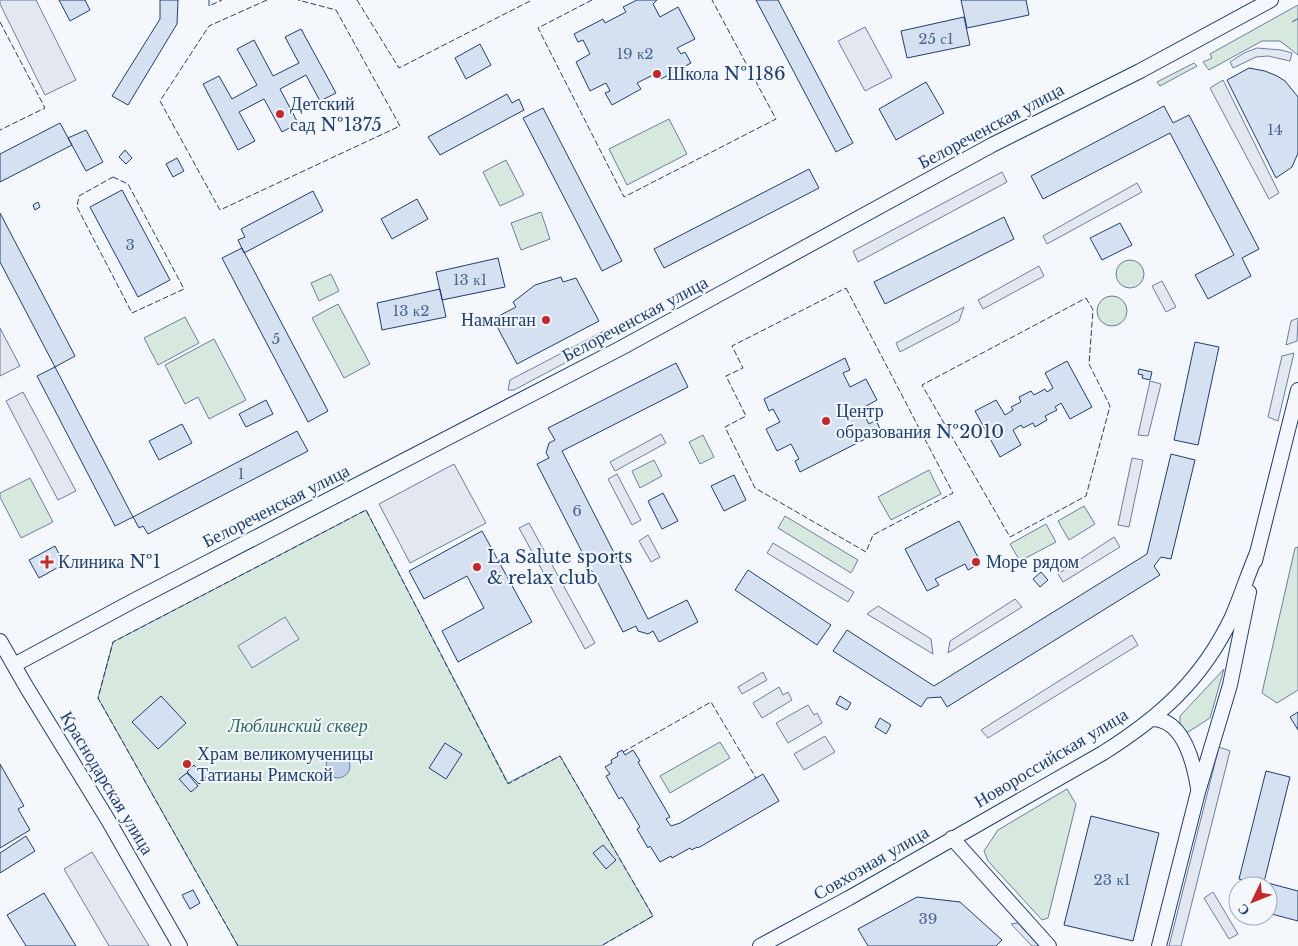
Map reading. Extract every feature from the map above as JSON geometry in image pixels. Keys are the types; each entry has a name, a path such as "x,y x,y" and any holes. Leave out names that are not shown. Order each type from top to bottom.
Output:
{"street":[{"name":"Белореченская улица","path":"14,665 125,605 621,348 992,145 1140,71 1271,0"},
{"name":"Новороссийская улица","path":"1159,946 1198,792 1230,685 1257,553 1298,390"},
{"name":"Новороссийская улица","path":"952,838 1103,753 1136,732 1174,700 1210,657 1233,615 1257,553"},
{"name":"Краснодарская улица","path":"0,641 108,820 180,946"},
{"path":"1153,718 1166,722 1183,741 1192,759 1198,792"},
{"name":"Совхозная улица","path":"760,946 849,898 952,838 1049,946"}],"green space":[{"path":"1298,5 1298,18 1292,22 1298,19 1298,55 1280,41 1262,41 1209,70 1203,62 1212,58 1210,54"},
{"path":"1194,63 1197,66 1160,86 1157,82"},
{"path":"669,119 687,154 627,185 609,149"},
{"path":"506,160 524,195 500,206 483,172"},
{"path":"541,212 550,239 521,250 511,223"},
{"path":"1130,260 1140,264 1144,274 1140,284 1130,288 1120,284 1116,274 1120,264"},
{"path":"331,274 339,291 319,301 311,283"},
{"path":"1112,296 1123,300 1127,311 1123,322 1112,326 1101,322 1097,311 1101,300"},
{"path":"338,304 370,364 344,378 312,318"},
{"path":"185,317 199,343 158,365 144,338"},
{"path":"214,339 246,400 209,419 198,397 185,404 165,365"},
{"path":"703,435 714,457 700,464 689,442"},
{"path":"654,460 662,476 640,488 632,471"},
{"path":"929,470 941,494 891,520 878,497"},
{"path":"30,478 53,522 21,538 0,497 0,493"},
{"path":"1084,506 1095,524 1069,540 1058,521"},
{"name":"Люблинский сквер","path":"366,510 508,783 560,756 653,916 601,946 238,946 98,698 113,642"},
{"path":"785,516 858,560 851,573 778,528"},
{"path":"1046,524 1056,542 1020,561 1010,544"},
{"path":"1298,547 1298,690 1277,703 1262,693 1295,548"},
{"path":"1224,669 1210,718 1185,734 1180,724 1180,716"},
{"path":"720,742 730,758 670,793 660,776"},
{"path":"1067,789 1076,804 1048,918 1042,920 988,861 984,851 998,830"}],"shaded area":[{"path":"0,0 36,0 76,80 45,95 0,4"},
{"path":"865,27 892,77 865,91 838,41"},
{"path":"1257,48 1292,53 1290,61 1268,56 1256,57 1233,68 1230,62 1244,53"},
{"path":"1223,80 1279,193 1269,199 1210,88"},
{"path":"1002,172 1007,182 858,262 853,251"},
{"path":"1137,183 1142,192 1047,244 1043,236"},
{"path":"1039,266 1044,276 983,309 978,300"},
{"path":"1162,281 1176,307 1166,312 1152,286"},
{"path":"964,307 959,321 900,352 896,343"},
{"path":"1298,318 1297,341 1286,345 1291,321"},
{"path":"0,328 20,366 0,376"},
{"path":"604,331 612,338 514,390 508,390 510,380"},
{"path":"1294,353 1278,421 1268,417 1282,356"},
{"path":"1150,381 1161,384 1148,436 1138,435"},
{"path":"23,392 76,491 58,500 6,401"},
{"path":"661,434 666,443 615,471 610,462"},
{"path":"1132,458 1143,460 1129,527 1118,525"},
{"path":"454,464 486,523 410,563 379,504"},
{"path":"617,474 641,520 632,525 608,479"},
{"path":"529,523 595,643 585,649 519,528"},
{"path":"648,535 660,557 651,562 639,541"},
{"path":"1114,537 1120,547 1063,582 1058,574"},
{"path":"773,543 854,592 848,602 767,553"},
{"path":"1015,599 1022,607 948,653 950,641"},
{"path":"878,606 931,639 933,654 867,614"},
{"path":"285,617 299,639 252,668 238,646"},
{"path":"1132,635 1138,645 988,738 981,730"},
{"path":"763,672 767,680 742,694 738,687"},
{"path":"779,687 783,695 788,692 792,700 762,718 753,703"},
{"path":"808,705 814,715 817,713 822,723 788,743 776,723"},
{"path":"825,736 835,752 804,770 794,754"},
{"path":"1219,747 1230,751 1181,946 1169,946"},
{"path":"92,852 149,946 109,946 64,869"},
{"path":"1213,892 1228,917 1228,926 1233,926 1238,934 1229,939 1204,898"},
{"path":"1018,923 1039,946 1032,946 1011,924"}],"water":[{"path":"338,754 346,758 350,766 346,774 338,778 330,774 326,766 330,758"}],"building":[{"path":"59,0 85,0 90,10 70,21"},
{"path":"160,0 178,0 177,24 128,105 112,96 160,19"},
{"path":"637,0 657,0 653,4 660,17 678,7 695,39 677,48 681,54 685,52 691,63 661,79 657,73 637,83 641,89 612,105 605,93 610,91 606,83 590,91 576,62 590,54 583,40 578,42 574,34 603,19 605,23 626,12 623,7"},
{"path":"756,0 778,0 853,143 836,152"},
{"path":"961,0 1026,0 1029,15 967,28"},
{"path":"964,17 970,45 907,58 901,31"},
{"path":"301,29 336,93 320,101 306,75 280,89 298,123 282,132 264,99 239,112 255,141 238,150 203,84 219,76 232,99 257,85 237,49 254,40 273,76 299,63 285,37"},
{"path":"480,44 491,65 466,79 455,58"},
{"path":"1249,68 1265,71 1277,76 1285,81 1298,97 1298,153 1292,167 1276,178 1227,80"},
{"path":"926,82 944,113 896,140 879,109"},
{"path":"507,94 512,103 519,99 524,110 440,155 428,137"},
{"path":"1164,106 1173,123 1189,115 1259,249 1242,258 1251,276 1208,299 1195,275 1234,255 1170,133 1043,199 1031,176"},
{"path":"543,108 622,261 602,271 523,118"},
{"path":"60,123 72,145 0,182 0,154"},
{"path":"86,130 103,162 86,171 68,138"},
{"path":"125,150 132,158 126,164 119,157"},
{"path":"177,158 184,171 173,177 166,164"},
{"path":"809,169 819,188 664,268 654,249"},
{"path":"122,190 170,280 138,297 90,207"},
{"path":"313,191 323,211 244,253 238,240 245,237 241,229"},
{"path":"417,199 428,219 392,239 381,219"},
{"path":"38,202 40,207 35,210 33,205"},
{"path":"0,213 75,356 55,367 0,262"},
{"path":"1004,217 1014,239 885,304 874,282"},
{"path":"1120,223 1132,245 1102,260 1090,238"},
{"path":"242,248 328,411 308,422 222,258"},
{"path":"498,258 505,287 442,300 436,272"},
{"name":"Наманган","path":"561,277 563,282 576,278 599,321 517,364 493,319 516,307 513,302 535,285"},
{"path":"440,289 446,317 382,330 377,303"},
{"path":"1195,342 1219,347 1198,445 1174,440"},
{"path":"845,358 850,370 843,373 850,387 866,379 877,400 861,409 869,424 876,420 881,431 800,472 795,461 799,459 791,444 777,451 766,429 780,422 773,409 769,411 764,399"},
{"path":"1067,361 1092,407 1070,419 1061,403 1055,407 1057,410 1045,416 1047,420 1035,427 1033,423 1023,428 1021,425 1013,430 1021,445 1000,457 975,411 996,400 1005,415 1013,410 1011,407 1021,402 1019,397 1031,391 1034,395 1045,389 1047,392 1053,388 1045,373"},
{"path":"676,363 688,387 562,451 648,619 687,600 698,622 659,642 653,631 648,634 638,631 636,626 623,632 537,464 549,458 546,453 549,443 555,440 548,428"},
{"path":"55,367 133,517 115,526 37,376"},
{"path":"1139,369 1152,372 1150,380 1142,378 1143,375 1138,374"},
{"path":"266,400 273,414 246,427 239,414"},
{"path":"182,424 192,443 159,460 149,441"},
{"path":"297,431 308,451 148,534 143,526 139,528 133,517"},
{"path":"1171,454 1195,460 1171,559 1161,557 1154,566 1160,575 947,707 941,697 927,698 921,707 833,651 847,630 934,686 1147,554"},
{"path":"734,475 746,500 724,511 711,486"},
{"path":"663,493 678,521 662,529 648,501"},
{"path":"959,521 981,563 968,570 965,564 935,579 939,585 927,591 905,549"},
{"path":"482,531 532,622 458,662 442,631 484,608 467,576 424,599 409,571"},
{"name":"Клиника №1","path":"55,546 64,564 39,578 29,560"},
{"path":"748,570 831,625 817,645 735,590"},
{"path":"1041,572 1048,580 1040,587 1033,579"},
{"path":"161,696 186,723 158,749 132,722"},
{"path":"840,696 851,703 847,710 836,704"},
{"path":"1298,712 1298,730 1290,717"},
{"path":"880,718 891,725 886,734 875,727"},
{"path":"445,743 462,754 446,779 429,768"},
{"path":"622,750 625,755 633,750 670,817 666,819 671,826 680,823 763,774 779,801 698,848 692,850 690,848 660,862 650,846 648,848 637,829 640,827 622,797 619,799 606,776 610,774 605,767 612,763 611,760 618,756 617,753"},
{"path":"0,764 24,806 18,809 30,830 0,848"},
{"path":"194,765 206,778 199,784 187,772"},
{"path":"1266,771 1290,777 1265,876 1240,876"},
{"path":"187,773 198,786 191,792 179,779"},
{"path":"1091,816 1159,833 1133,941 1064,925"},
{"path":"26,836 35,851 0,873 0,853"},
{"path":"603,845 616,860 606,869 593,853"},
{"path":"1278,886 1298,891 1298,921 1278,916"},
{"path":"193,890 200,903 190,909 182,895"},
{"path":"44,893 76,946 26,946 7,915"},
{"path":"917,897 960,902 1002,940 996,946 868,946 858,929"}],"fence":[{"path":"209,0 209,6 222,0"},
{"path":"267,0 209,26 160,101 220,210 400,126 336,10 298,0"},
{"path":"357,0 399,68 532,0"},
{"path":"592,0 538,28 624,197 776,119 712,0"},
{"path":"0,22 45,108 0,130"},
{"path":"113,177 128,184 184,289 132,313 77,207 79,196 113,177"},
{"path":"846,288 953,493 873,535 866,552 755,488 725,427 746,416 726,376 743,368 732,346 846,288"},
{"path":"1086,298 1093,310 1089,364 1110,406 1086,496 1010,537 922,385 1086,298"},
{"path":"238,946 98,698 113,642 366,510 508,784 560,756 653,916 601,946"},
{"path":"623,752 711,702 756,778"}],"place":[{"name":"Школа №1186","path":"657,74"},
{"name":"Детский сад №1375","path":"280,114"},
{"name":"Наманган","path":"546,320"},
{"name":"Центр образования №2010","path":"826,421"},
{"name":"Клиника №1","path":"47,562"},
{"name":"Море рядом","path":"976,562"},
{"name":"La Salute sports & relax club","path":"477,567"},
{"name":"Храм великомученицы Татианы Римской","path":"187,764"}]}
